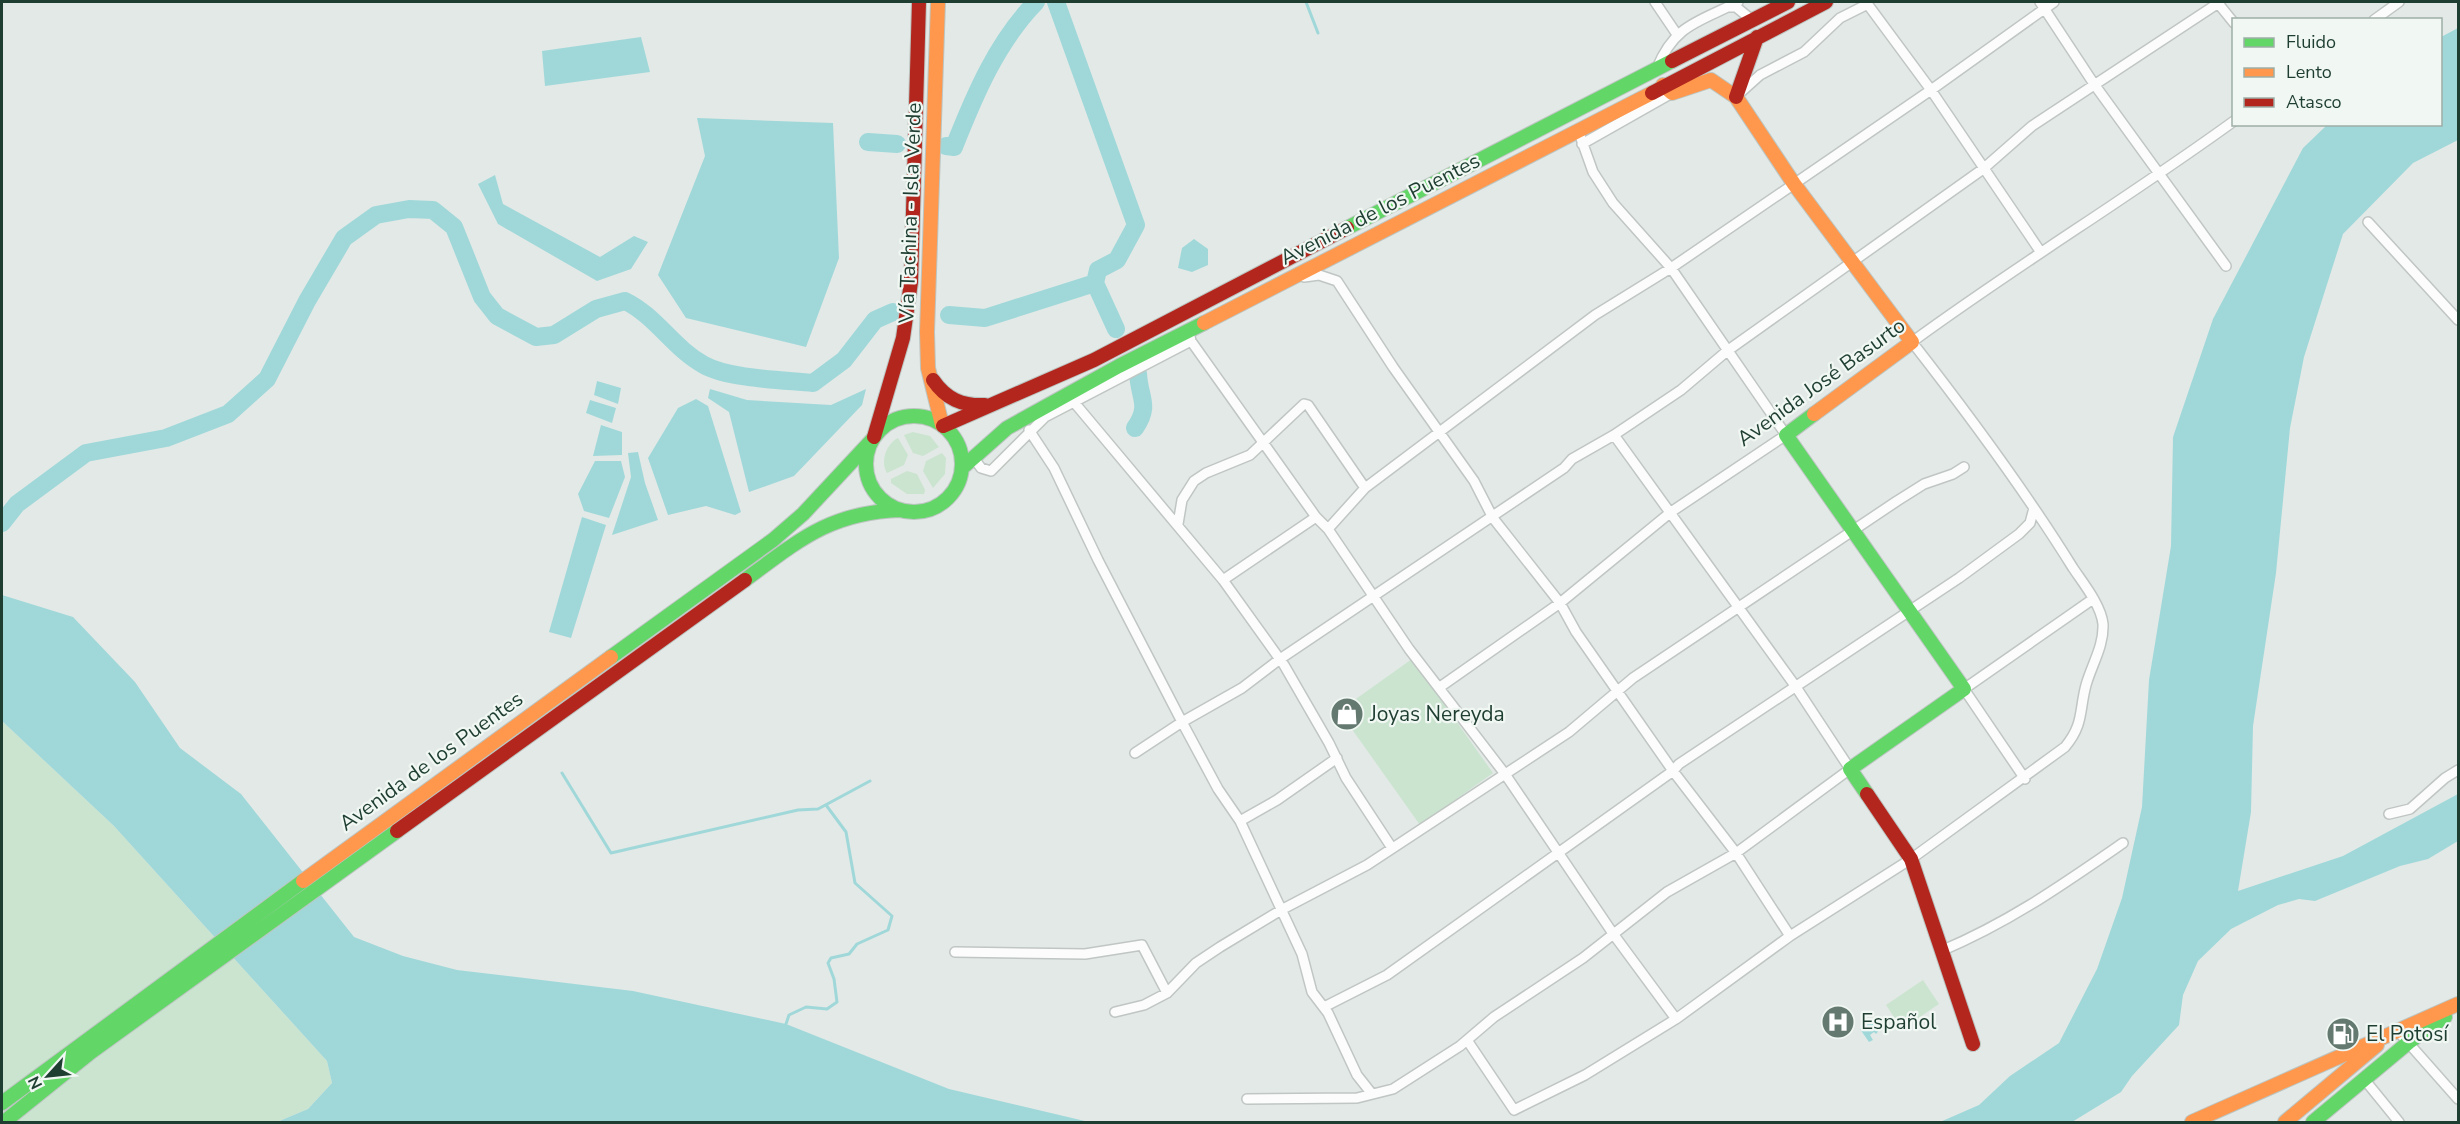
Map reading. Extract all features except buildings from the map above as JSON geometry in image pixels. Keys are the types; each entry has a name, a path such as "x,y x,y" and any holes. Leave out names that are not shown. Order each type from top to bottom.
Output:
{"main road":[{"name":"Vía Tachina - Isla Verde","path":"873,438 903,338 911,282 919,2"},
{"name":"Vía Tachina - Isla Verde","path":"938,2 928,284 928,368 943,425"},
{"name":"Avenida de los Puentes","path":"943,425 1003,403 1115,350 1538,128 1788,2"},
{"name":"Avenida de los Puentes","path":"962,468 1007,428 1190,336 1289,280 1578,130 1668,89 1757,37 1826,2"},
{"path":"1736,97 1757,37"},
{"path":"1668,89 1711,80 1736,97 1794,184 1912,342"},
{"name":"Avenida José Basurto","path":"1786,435 1912,342"},
{"path":"928,368 941,391 954,402 972,406 1003,403"},
{"path":"909,416 930,418 943,425 958,443 962,468 958,484 942,504 927,511 901,510 881,499 871,486 866,463 873,438 889,422 909,416"},
{"path":"1786,435 1964,689 1850,769 1911,859 1973,1044"},
{"name":"Avenida de los Puentes","path":"2,1103 138,1010 773,540 803,514 873,438"},
{"name":"Avenida de los Puentes","path":"369,841 817,529 860,511 901,510"},
{"path":"2192,1122 2458,1006"},
{"path":"2315,1122 2409,1042 2458,1006"},
{"name":"Avenida de los Puentes","path":"4,1122 91,1052 138,1010"},
{"path":"2285,1122 2394,1032"}],"street":[{"path":"1655,2 1676,33"},
{"path":"1656,70 1665,49 1676,33 1738,2"},
{"path":"1328,529 1365,488 1595,315 1671,268 1931,90 2042,5 2054,2"},
{"path":"1135,753 1182,722 1242,688 1280,659 1494,518 1572,459 1614,435 1681,390 1727,351 1983,169 2032,126 2094,84 2219,2 2232,20"},
{"path":"2376,18 2388,4 2399,2"},
{"path":"1736,97 1760,75 1804,52 1840,18 1867,3 1931,90 2040,251"},
{"path":"2042,5 2094,84 2161,174 2178,203 2226,266"},
{"path":"1729,7 1736,7 1752,20"},
{"path":"1582,144 1668,89"},
{"name":"Avenida José Basurto","path":"1912,342 2040,251 2161,174 2232,122"},
{"path":"1578,130 1593,172 1613,203 1671,268 1786,435"},
{"path":"2368,222 2458,320"},
{"path":"1289,280 1319,275 1337,281 1393,367 1474,480 1494,518 1560,603 1576,632 1673,771 1736,853 1790,936"},
{"path":"973,457 981,468 991,471 1029,430 1045,417 1190,336 1262,444 1316,517 1328,529 1408,649 1440,687 1505,774 1614,935 1676,1019"},
{"path":"1467,1040 1514,1110 1585,1075 1676,1019 1790,936 1911,859 2025,779 2065,747 2077,733 2086,684 2096,662 2103,622 2093,599 1986,436 1912,342"},
{"path":"1073,401 1223,580 1280,659 1337,758 1346,778 1392,848"},
{"path":"1178,524 1182,500 1194,482 1206,473 1250,454 1301,406 1308,405 1365,488"},
{"path":"1029,430 1053,468 1218,789 1240,821 1302,954 1312,992 1324,1007 1357,1076 1372,1094"},
{"path":"1246,1099 1357,1098 1393,1089 1467,1040 1494,1017 1614,935 1667,892 1736,853 1850,769 1796,687 1614,435"},
{"name":"Avenida José Basurto","path":"1440,687 1560,603 1671,512 1786,435"},
{"path":"1114,1012 1144,1005 1167,993 1196,963 1281,910 1367,865 1569,732 1618,690 1853,530 1924,484 1964,467"},
{"path":"1324,1007 1387,975 1673,771 1679,764 1910,611 2019,534 2030,523 2034,508"},
{"path":"1223,580 1316,517"},
{"path":"2025,779 1964,689 2093,599"},
{"path":"1240,821 1277,800 1337,758"},
{"path":"2389,814 2410,809 2445,778 2458,770"},
{"path":"1941,951 1990,930 2058,888 2122,843"},
{"path":"955,952 1085,954 1142,945 1167,993"},
{"path":"2394,1032 2409,1042 2458,1099"},
{"path":"2364,1079 2399,1122"},
{"path":"2303,1107 2315,1122"}],"green space":[{"path":"913,432 930,436 939,447 923,456 913,453 904,435"},
{"path":"898,438 908,455 904,465 887,473 884,464 885,454 890,444"},
{"path":"942,453 946,458 945,474 933,488 923,471 926,461"},
{"path":"907,471 917,474 925,490 924,494 907,494 891,483 891,479"},
{"path":"1412,659 1493,773 1420,825 1339,711"},
{"path":"2,721 114,826 327,1061 332,1083 308,1109 277,1122 2,1122"},
{"path":"1923,980 1939,1004 1902,1029 1886,1005"}],"water":[{"path":"2458,28 2458,140 2413,163 2343,234 2304,357 2290,428 2276,573 2253,726 2251,812 2238,891 2343,856 2458,794 2458,841 2428,859 2400,866 2315,901 2299,899 2278,905 2231,929 2198,961 2183,995 2179,1025 2132,1076 2121,1092 2072,1122 1940,1122 1979,1105 2010,1076 2059,1043 2097,969 2122,898 2142,807 2149,680 2171,546 2173,437 2213,319 2303,148 2326,126 2442,126 2442,36"},
{"path":"641,37 650,72 545,86 542,51"},
{"path":"697,118 833,123 839,258 806,347 686,318 658,275 705,156"},
{"path":"495,175 503,204 600,257 634,236 648,242 631,269 597,281 498,224 478,184"},
{"path":"1194,239 1208,249 1208,265 1192,272 1178,268 1182,248"},
{"path":"597,381 621,388 618,404 594,395"},
{"path":"710,389 747,400 831,405 866,389 862,405 794,476 749,492 729,412 708,398"},
{"path":"696,399 708,406 741,512 735,515 706,506 668,515 648,458 678,408"},
{"path":"590,400 616,408 612,423 586,413"},
{"path":"601,425 622,432 622,455 593,456"},
{"path":"638,452 645,483 658,520 612,535 631,477 628,453"},
{"path":"595,461 621,461 625,477 609,518 584,511 578,494"},
{"path":"582,517 606,525 571,638 549,632"},
{"path":"2,595 73,617 135,682 180,748 241,794 354,937 403,956 457,970 633,991 786,1024 949,1089 1089,1122 277,1122 308,1109 332,1083 327,1061 114,826 2,721"},
{"path":"1880,1016 1889,1029 1885,1031 1882,1027 1876,1034 1874,1032 1870,1035 1873,1040 1869,1042 1860,1029"}],"waterway":[{"path":"946,146 954,147 979,88 998,51 1036,2"},
{"path":"1056,2 1136,225 1117,260 1098,270 1095,283 1116,329"},
{"path":"1306,2 1318,33"},
{"path":"868,142 897,144"},
{"path":"2,523 17,504 86,453 166,438 228,414 267,379 307,301 344,238 376,215 409,209 433,210 454,227 482,297 497,316 536,337 554,335 596,309 625,301 646,315 693,358 715,370 742,376 813,383 844,360 875,320 893,312"},
{"path":"949,315 985,318 1095,283"},
{"path":"1135,428 1140,420 1143,407 1138,373"},
{"path":"562,773 611,853 798,810 818,809 870,781"},
{"path":"786,1024 789,1015 806,1007 827,1009 837,1002 834,979 828,963 831,958 849,954 857,944 888,930 892,916 855,883 846,832 826,805"}],"traffic: fast":[{"path":"1347,228 1672,61"},
{"path":"962,468 1007,428 1119,366 1204,323"},
{"path":"1814,414 1786,435 1964,689 1850,769 1867,794"},
{"path":"914,416 932,419 948,430 959,446 962,464 959,482 948,498 932,509 914,512 896,509 880,498 869,482 866,464 869,446 880,430 896,419 914,416"},
{"path":"611,657 773,540 803,514 872,440"},
{"path":"745,580 782,552 835,522 876,512 901,510"},
{"path":"4,1122 91,1052 397,831"},
{"path":"2,1103 303,881"},
{"path":"2313,1122 2409,1042 2445,1017"}],"traffic: slow":[{"path":"938,2 927,332 928,368 942,425"},
{"path":"1663,85 1672,93 1711,80 1736,97 1794,184 1912,342 1814,414"},
{"path":"1204,323 1652,93"},
{"path":"303,881 611,657"},
{"path":"2192,1122 2458,1004"},
{"path":"2285,1122 2377,1045"}],"traffic: jam":[{"path":"874,437 903,338 911,282 919,2"},
{"path":"1672,61 1788,2"},
{"path":"1652,93 1826,2"},
{"path":"1736,97 1757,37"},
{"path":"943,426 1094,360 1347,228"},
{"path":"933,380 943,392 955,400 962,403 985,405"},
{"path":"397,831 745,580"},
{"path":"1867,794 1911,859 1973,1044"}],"place":[{"name":"Joyas Nereyda","path":"1347,714"},
{"name":"Español","path":"1838,1022"},
{"name":"El Potosí","path":"2343,1034"}]}
